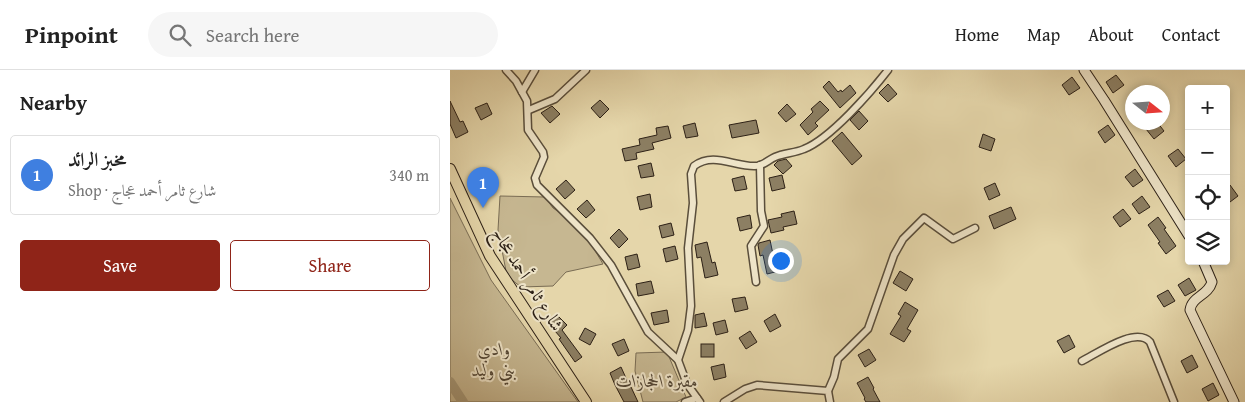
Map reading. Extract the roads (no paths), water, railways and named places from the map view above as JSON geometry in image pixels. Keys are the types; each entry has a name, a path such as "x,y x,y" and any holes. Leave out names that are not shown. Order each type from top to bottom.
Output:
{"main road":[{"name":"شارع ثامر أحمد عجاج","path":"450,169 490,256 586,402"}],"street":[{"path":"506,70 527,101 529,110 528,130 543,152 544,157 535,178 537,185 590,238 613,268 648,332 678,360 687,384 699,400 685,402"},
{"path":"522,92 536,70"},
{"path":"529,110 555,98 586,70"},
{"path":"678,360 688,330 691,306 688,248 692,203 691,174 694,166 704,161 719,159 760,166 787,152 804,150 816,143 845,118 888,70"},
{"path":"1084,70 1185,230"},
{"path":"756,282 751,246 764,226 761,211 760,166"},
{"path":"830,402 828,391 834,377 838,359 868,329 894,255 903,239 924,218 952,239 975,228"},
{"path":"1205,265 1212,282 1207,292 1195,299 1191,304 1190,310 1192,318 1234,402"},
{"path":"1082,362 1122,340 1142,336 1150,342 1174,402"},
{"path":"724,402 745,389 758,385 828,391"}],"waterway":[{"name":"وادي بني وليد","path":"450,382 463,402"}],"place":[{"name":"مخبز الرائد","path":"483,208"}],"park label":[{"name":"مقبرة الحجازات","path":"657,380"}]}
